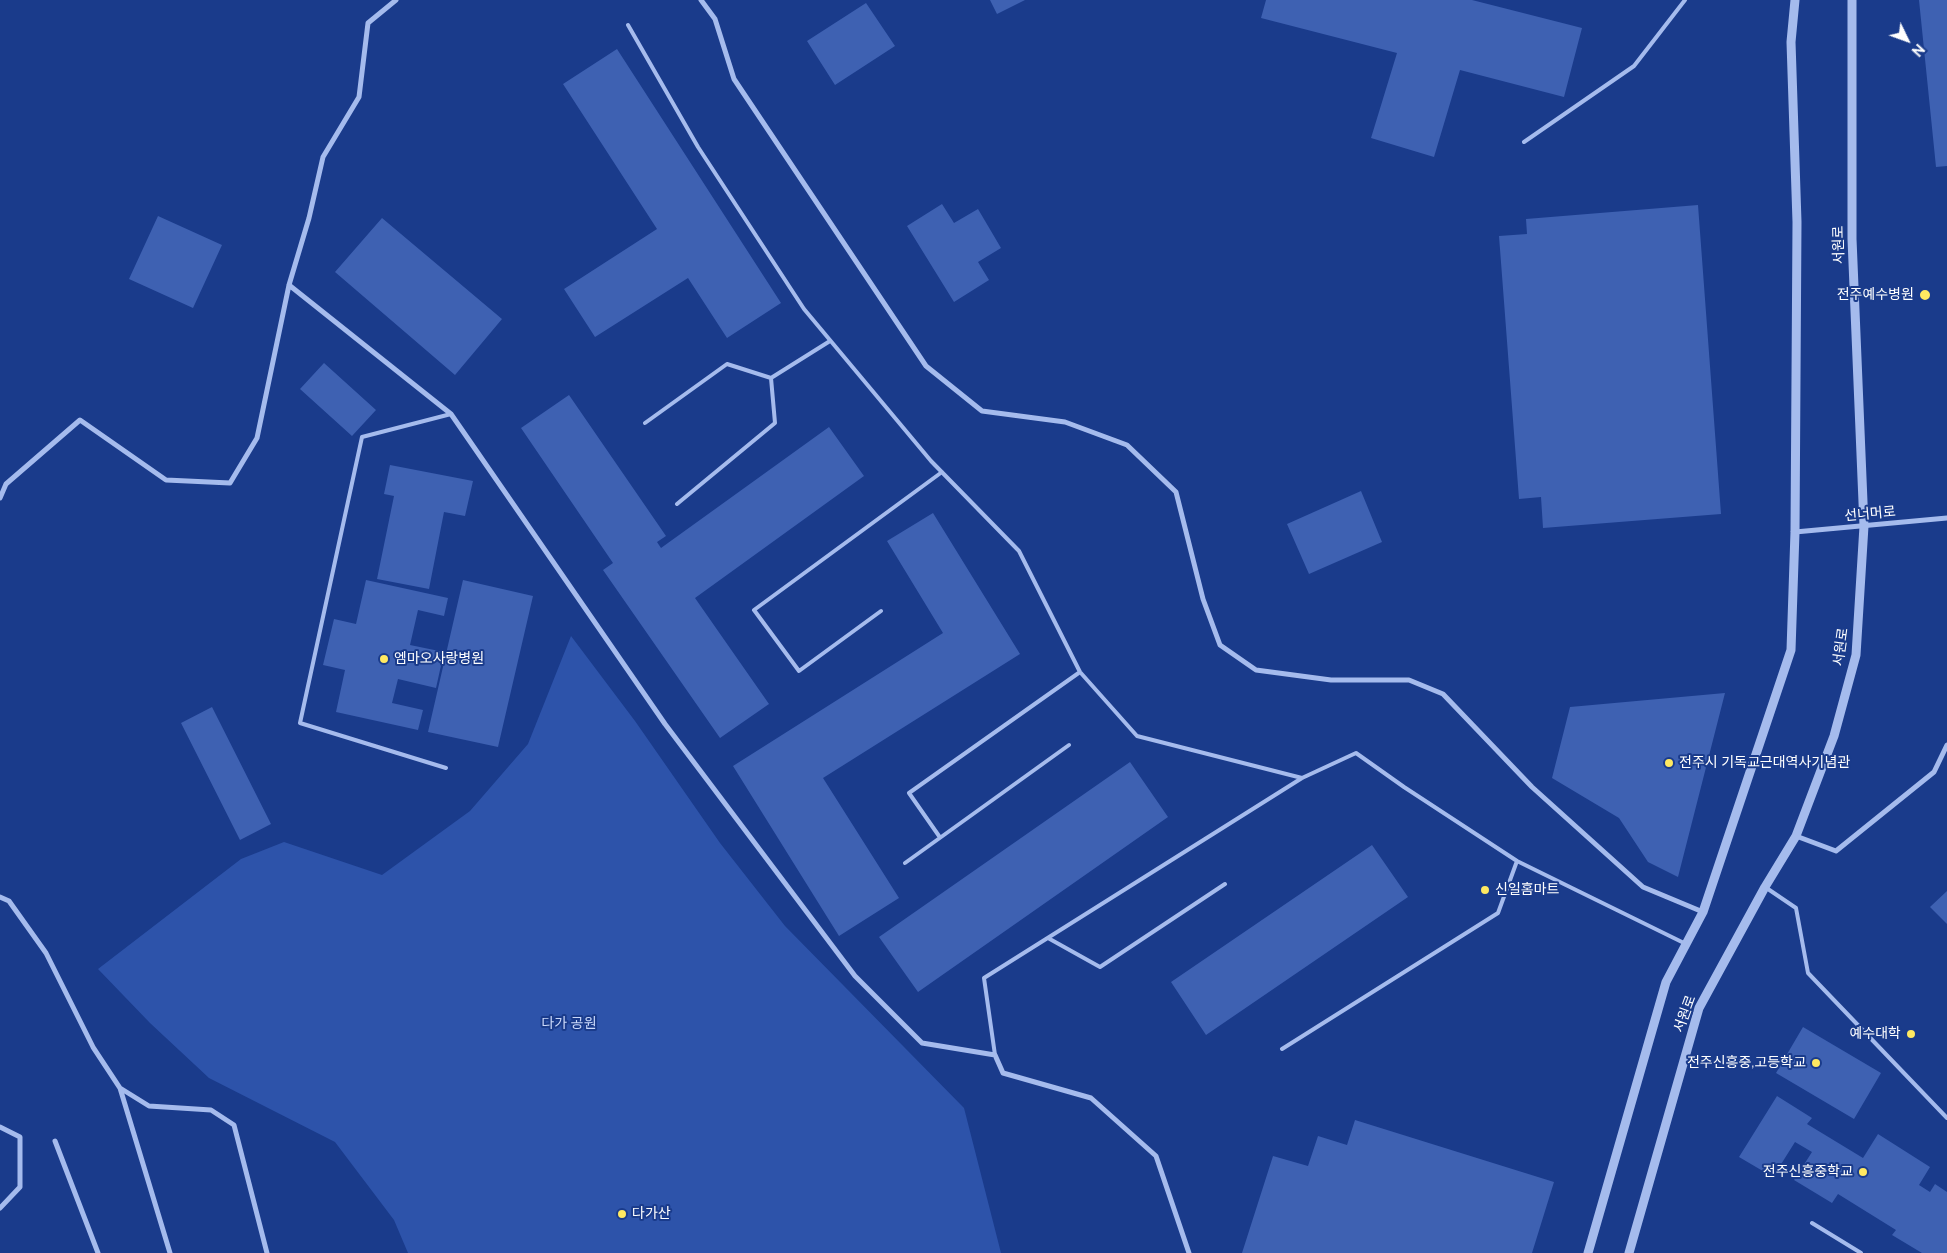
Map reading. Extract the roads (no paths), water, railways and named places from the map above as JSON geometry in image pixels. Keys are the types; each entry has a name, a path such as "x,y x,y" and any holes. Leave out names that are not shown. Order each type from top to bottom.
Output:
{"street":[{"path":"0,498 6,484 80,420 166,480 230,483 257,438 289,285 310,218 323,157 359,97 368,23 396,0"},
{"path":"701,0 715,19 734,79 926,366 982,411 1065,422 1128,445 1176,492 1203,599 1220,645 1256,670 1331,680 1409,680 1443,694 1532,787 1643,887 1703,912"},
{"name":"서원로","path":"1588,1253 1666,982 1703,912 1791,650 1795,532 1798,222 1791,42 1795,0"},
{"name":"서원로","path":"1629,1253 1699,1008 1765,887 1796,836 1834,736 1856,655 1864,526 1852,239 1852,0"},
{"path":"289,285 452,414 665,724 855,976 922,1043 995,1055 1003,1073 1091,1098 1156,1156 1189,1253"},
{"name":"선너머로","path":"1795,532 1947,518"},
{"path":"1796,836 1836,851 1934,772 1947,745"},
{"path":"0,897 10,901 46,953 93,1047 120,1088 170,1253"},
{"path":"120,1088 149,1106 211,1110 234,1125 267,1253"},
{"path":"0,1127 20,1137 20,1187 0,1208"},
{"path":"55,1141 98,1253"}],"lane":[{"path":"1524,142 1634,66 1685,0"},
{"path":"628,25 698,147 804,310 942,472 1019,551 1080,672 1137,736 1302,778"},
{"path":"645,423 727,364 771,378 830,341"},
{"path":"677,504 775,423 771,378"},
{"path":"446,768 300,723 362,437 452,414"},
{"path":"881,611 799,670 754,610 942,472"},
{"path":"939,836 909,793 1080,672"},
{"path":"905,862 1069,745"},
{"path":"995,1055 984,978 1302,778 1356,753 1412,793 1517,861 1686,944"},
{"path":"1282,1049 1498,913 1517,861"},
{"path":"1048,938 1100,967 1225,884"},
{"path":"1765,887 1796,908 1808,973 1947,1118"},
{"path":"1812,1223 1861,1253"}],"place":[{"name":"전주예수병원","path":"1925,295"},
{"name":"엠마오사랑병원","path":"384,659"},
{"name":"전주시 기독교근대역사기념관","path":"1669,763"},
{"name":"신일홈마트","path":"1485,890"},
{"name":"예수대학","path":"1911,1034"},
{"name":"전주신흥중,고등학교","path":"1816,1063"},
{"name":"전주신흥중학교","path":"1863,1172"},
{"name":"다가산","path":"622,1214"}],"park label":[{"name":"다가 공원","path":"569,1024"}]}
